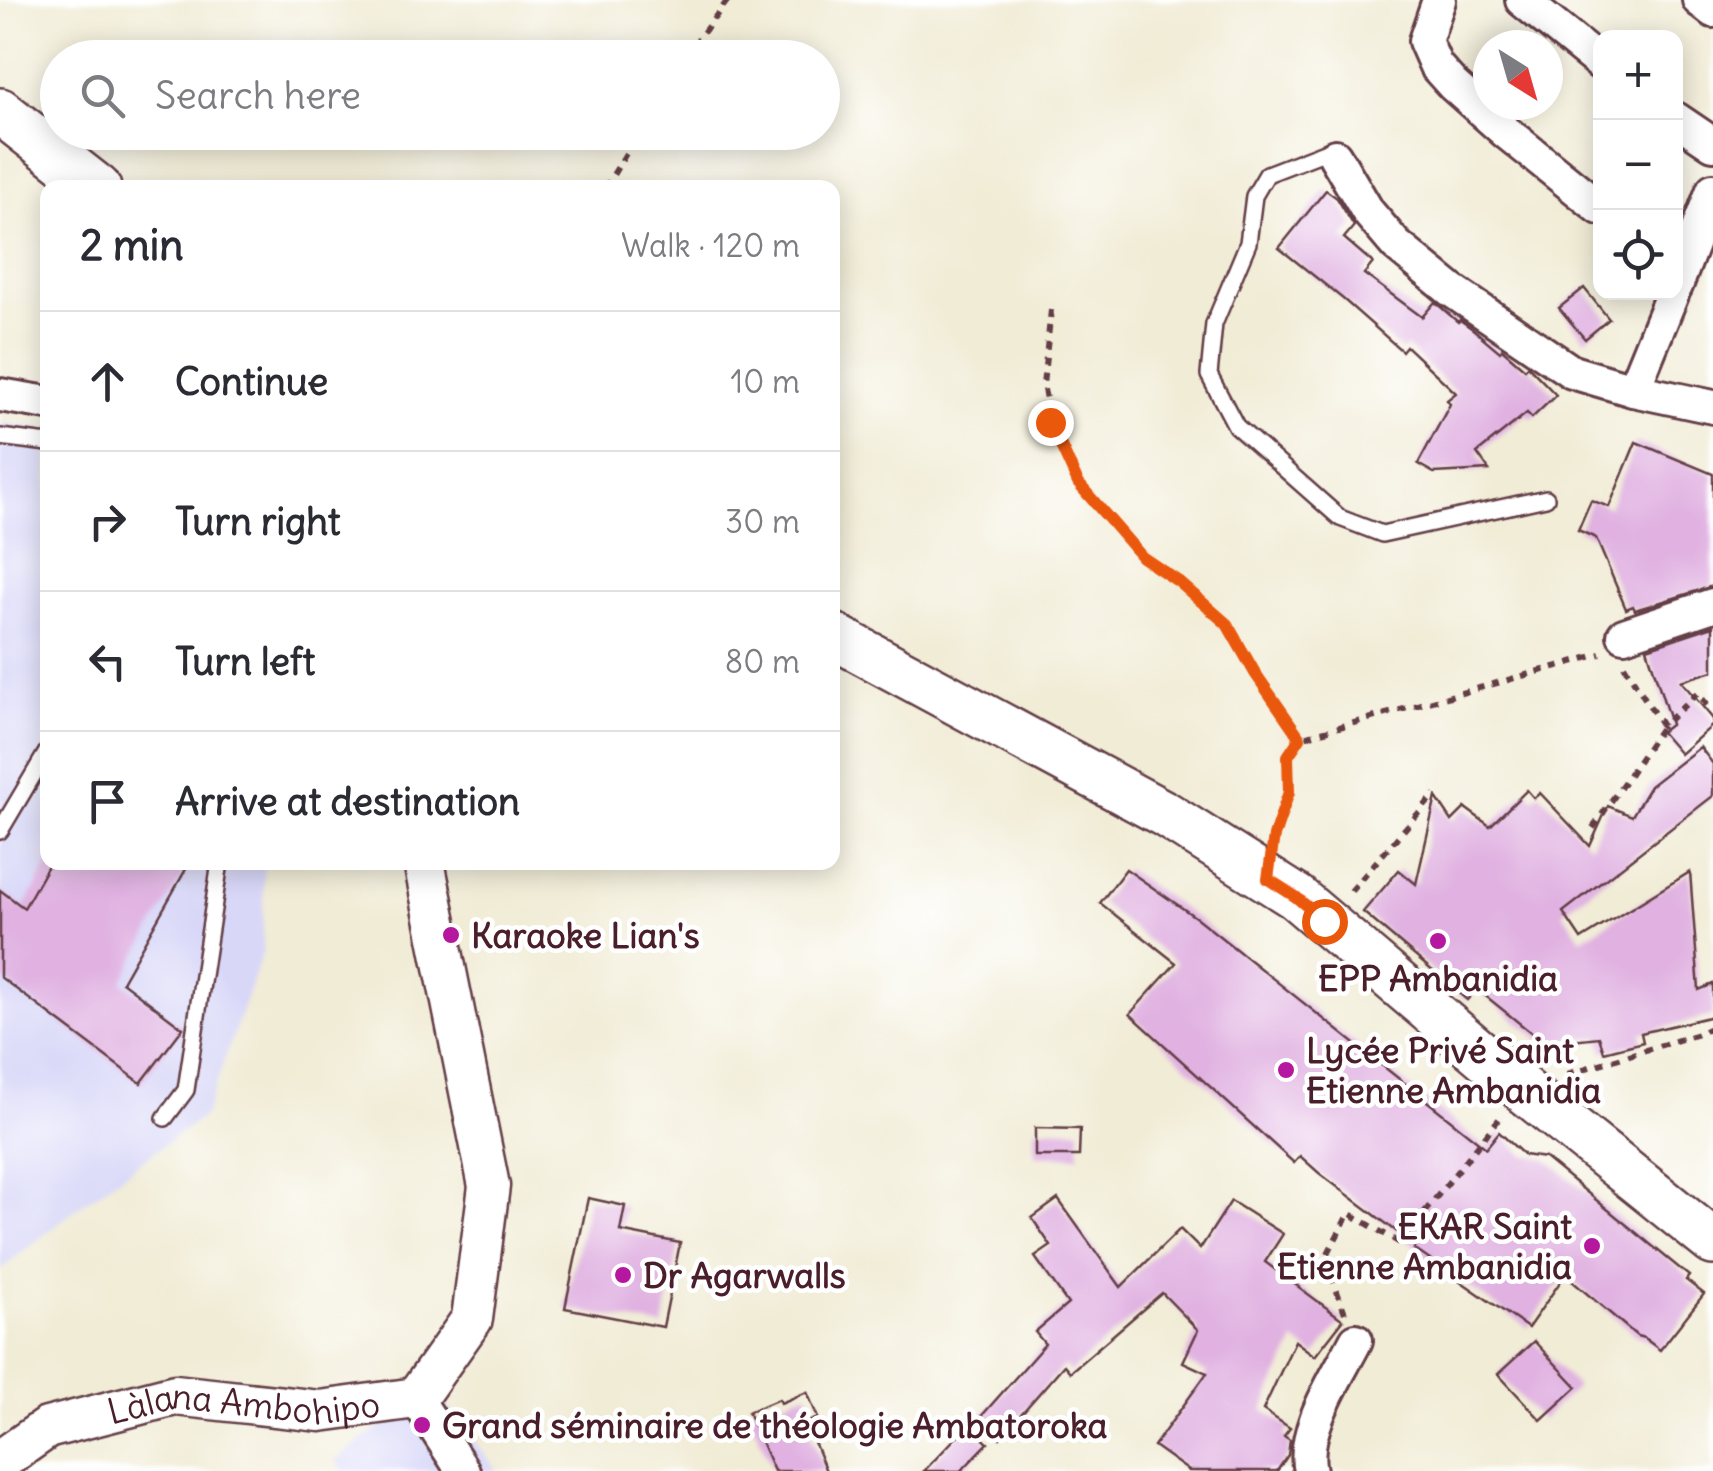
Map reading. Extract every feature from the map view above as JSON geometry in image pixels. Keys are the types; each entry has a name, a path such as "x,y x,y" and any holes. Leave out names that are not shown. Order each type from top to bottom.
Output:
{"main road":[{"path":"0,111 40,142"},
{"path":"50,150 88,180"},
{"path":"840,639 1165,814 1296,897 1526,1092 1713,1242"}],"street":[{"path":"1440,0 1425,41 1436,66 1507,133 1593,202"},
{"path":"1522,0 1593,56"},
{"path":"1699,0 1713,11"},
{"path":"1677,120 1713,144"},
{"path":"1335,156 1368,212 1396,245 1451,290 1572,372 1713,407"},
{"path":"1683,263 1713,190"},
{"path":"1633,390 1668,300"},
{"path":"0,395 40,402"},
{"path":"1624,636 1713,605"},
{"name":"Làlana Ambohipo","path":"0,1461 48,1428 175,1395 320,1411 416,1398 472,1319 488,1186 426,870"},
{"path":"1310,1471 1306,1458 1313,1427 1356,1340"},
{"path":"416,1398 464,1471"}],"lane":[{"path":"1335,156 1324,152 1267,174 1254,196 1248,243 1214,324 1209,376 1236,426 1340,518 1382,534 1546,498"},
{"path":"0,437 40,442"},
{"path":"0,831 40,764"},
{"path":"166,1118 186,1090 219,870"}],"path":[{"path":"698,40 728,0"},
{"path":"610,180 627,150"},
{"path":"1051,310 1042,384 1050,422 1078,483 1142,557 1179,582 1227,624 1300,738"},
{"path":"1268,879 1274,836 1289,792 1288,756 1300,738 1615,650 1662,726"},
{"path":"1593,828 1662,726 1698,694 1708,706 1713,704"},
{"path":"1324,921 1435,794"},
{"path":"1356,1340 1325,1259 1349,1213 1400,1243 1526,1092 1570,1072 1713,1027"}],"shaded area":[{"path":"0,423 40,428 40,870 264,870 263,951 205,1115 0,1270"},
{"name":"Grand séminaire de théologie Ambatoroka","path":"432,1388 498,1471 343,1471 335,1461"}],"building":[{"path":"1326,190 1337,198 1354,226 1344,238 1373,263 1364,274 1422,317 1435,302 1500,352 1502,349 1525,369 1528,366 1556,395 1532,418 1527,413 1477,453 1489,470 1434,473 1418,464 1450,404 1447,400 1456,393 1406,346 1402,351 1279,248"},
{"path":"1584,288 1609,319 1585,339 1559,308"},
{"path":"1636,442 1713,474 1713,586 1635,610 1633,606 1626,609 1596,538 1578,530 1591,500 1609,507"},
{"path":"1713,626 1713,671 1681,681 1713,719 1713,725 1680,754 1661,732 1671,724 1647,648"},
{"path":"1700,747 1713,764 1713,796 1563,912 1581,939 1690,872 1699,990 1713,984 1713,1016 1641,1033 1643,1042 1604,1052 1599,1037 1544,1043 1477,989 1467,1000 1363,912 1399,870 1416,884 1436,797 1452,821 1465,808 1490,826 1527,790 1534,798 1540,793 1590,846 1608,806 1632,816 1650,786"},
{"path":"1126,869 1198,919 1486,1148 1499,1132 1524,1155 1545,1158 1689,1276 1686,1280 1704,1294 1660,1350 1637,1336 1565,1275 1528,1328 1414,1249 1416,1246 1300,1156 1294,1163 1130,1014 1176,963 1100,903"},
{"path":"45,870 185,870 122,982 183,1028 141,1083 0,977 0,890 24,908"},
{"path":"1035,1128 1080,1129 1079,1156 1035,1156"},
{"name":"Dr Agarwalls","path":"588,1198 625,1206 620,1231 680,1243 663,1327 565,1308"},
{"path":"1058,1199 1121,1287 1180,1229 1200,1249 1231,1201 1283,1234 1265,1262 1343,1320 1315,1356 1295,1341 1263,1410 1290,1428 1284,1436 1290,1440 1288,1455 1277,1471 1189,1471 1154,1446 1207,1373 1183,1362 1198,1330 1162,1293 1070,1372 1064,1365 1000,1438 979,1419 1045,1344 1035,1332 1068,1304 1035,1257 1051,1246 1032,1218"},
{"path":"1534,1341 1577,1387 1541,1420 1498,1374"},
{"path":"807,1392 818,1418 806,1423 826,1471 774,1471 748,1412"},
{"path":"968,1425 988,1443 961,1471 924,1471"}],"place":[{"name":"Karaoke Lian's","path":"451,935"},
{"name":"EPP Ambanidia","path":"1438,941"},
{"name":"Lycée Privé Saint Etienne Ambanidia","path":"1286,1070"},
{"name":"EKAR Saint Etienne Ambanidia","path":"1592,1246"},
{"name":"Dr Agarwalls","path":"623,1275"},
{"name":"Grand séminaire de théologie Ambatoroka","path":"422,1425"}],"route":[{"path":"1050,422 1078,483 1142,557 1179,582 1227,624 1300,738 1288,756 1289,792 1274,836 1268,879 1324,921"}]}
